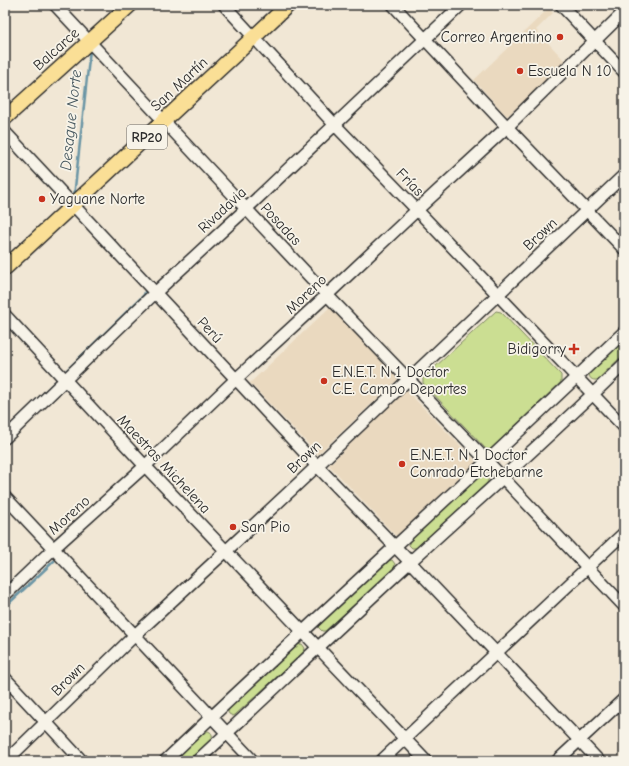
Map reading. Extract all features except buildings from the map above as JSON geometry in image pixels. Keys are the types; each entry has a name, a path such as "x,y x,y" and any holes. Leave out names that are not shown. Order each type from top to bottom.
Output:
{"main road":[{"name":"Balcarce","path":"5,118 130,5"},
{"name":"San Martín","path":"5,268 288,5"}],"street":[{"name":"Posadas","path":"55,5 246,209 624,606"},
{"name":"Frías","path":"224,5 334,125 498,294 624,427"},
{"path":"393,5 624,249"},
{"name":"Rivadavia","path":"5,438 155,293 461,5"},
{"path":"561,5 624,72"},
{"name":"Moreno","path":"5,595 507,127 624,12"},
{"name":"Perú","path":"5,132 317,466 599,761"},
{"name":"Brown","path":"6,761 135,635 317,466 624,175"},
{"name":"Maestras Michelena","path":"5,315 145,466 426,761"},
{"path":"165,761 394,547 488,462 624,332"},
{"path":"197,761 624,364"},
{"path":"5,497 254,761"},
{"path":"381,761 624,533"},
{"path":"5,678 82,761"},
{"path":"557,761 624,699"}],"shaded area":[{"name":"Escuela N 10","path":"549,8 553,13 536,30 566,62 507,116 474,80"},
{"name":"E.N.E.T. N 1 Doctor C.E. Campo Deportes","path":"330,307 398,379 318,454 250,383"},
{"name":"E.N.E.T. N 1 Doctor Conrado Etchebarne","path":"406,390 476,462 396,536 329,465"}],"green space":[{"path":"496,311 501,312 561,375 561,382 490,450 486,449 423,383 423,378"},
{"path":"624,340 624,354 597,380 591,379 589,375 590,372"},
{"path":"481,475 487,477 487,483 416,548 412,548 409,545 409,541"},
{"path":"392,560 395,564 394,569 325,631 322,631 318,627 319,623 387,561"},
{"path":"302,644 305,648 303,653 235,715 233,716 229,714 229,708 296,645"},
{"path":"206,731 211,733 212,738 188,761 174,761"}],"waterway":[{"name":"Desague Norte","path":"74,197 90,49"},
{"name":"Desague Norte","path":"64,373 144,295 146,288"},
{"name":"Desague Norte","path":"7,429 58,379"},
{"name":"Desague Norte","path":"5,607 54,561"}],"place":[{"name":"Correo Argentino","path":"560,37"},
{"name":"Escuela N 10","path":"520,71"},
{"name":"Yaguane Norte","path":"42,199"},
{"name":"Bidigorry","path":"574,349"},
{"name":"E.N.E.T. N 1 Doctor C.E. Campo Deportes","path":"324,381"},
{"name":"E.N.E.T. N 1 Doctor Conrado Etchebarne","path":"402,464"},
{"name":"San Pio","path":"233,527"}]}
